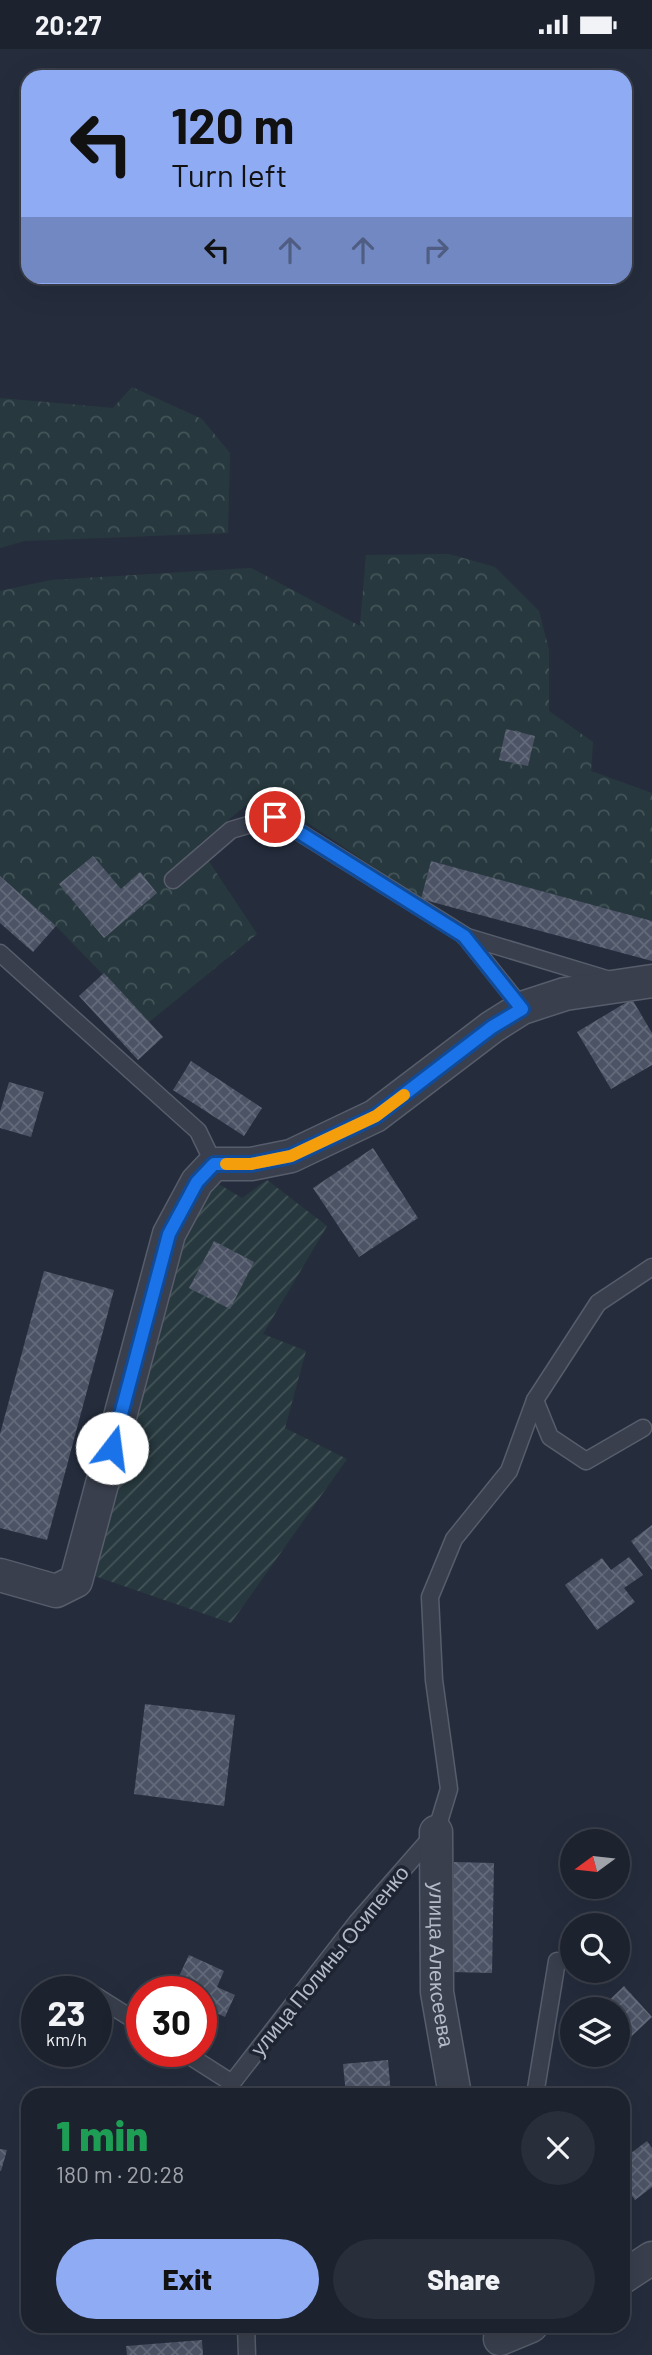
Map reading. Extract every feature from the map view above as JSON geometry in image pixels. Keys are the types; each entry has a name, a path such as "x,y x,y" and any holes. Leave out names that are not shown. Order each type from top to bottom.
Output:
{"street":[{"path":"0,1575 56,1591 76,1581 169,1234 197,1182 214,1164 251,1164 291,1156 376,1116 492,1027 522,1009 565,994 637,983"},
{"name":"улица Алексеева","path":"436,1832 438,1992 455,2088"},
{"path":"630,2272 652,2258"}],"lane":[{"path":"173,880 231,830 275,817 464,936 637,983"},
{"path":"464,936 522,1009"},
{"path":"0,953 198,1131 214,1164"},
{"path":"436,1832 449,1789 434,1680 430,1597 454,1539 509,1471 535,1400 598,1303 652,1267"},
{"path":"535,1400 550,1437 586,1461 643,1428"},
{"name":"улица Полины Осипенко","path":"234,2088 357,1922 436,1832"},
{"path":"536,2088 557,1961"},
{"path":"203,2067 232,2088"},
{"path":"246,2333 247,2355"}],"green space":[{"path":"132,387 202,419 230,453 228,533 24,541 0,548 0,398 113,408"},
{"path":"449,554 495,567 539,611 549,650 549,711 593,742 591,771 652,793 652,921 431,861 421,899 262,792 198,845 257,934 149,1022 56,926 0,876 0,591 51,580 251,568 360,626 366,555"},
{"path":"267,1180 327,1226 263,1334 306,1351 285,1428 347,1459 231,1623 86,1573 177,1246 217,1183 242,1198"}],"building":[{"path":"506,729 535,736 528,766 499,760"},
{"path":"93,856 121,889 140,872 157,893 104,938 59,884"},
{"path":"431,861 652,921 652,961 421,899"},
{"path":"0,876 56,926 33,952 0,923"},
{"path":"104,973 163,1037 138,1060 79,996"},
{"path":"632,999 652,1033 652,1065 611,1089 577,1032"},
{"path":"191,1061 262,1108 244,1136 173,1090"},
{"path":"9,1082 44,1092 31,1137 0,1128 0,1112"},
{"path":"373,1148 418,1218 359,1257 313,1188"},
{"path":"214,1241 254,1262 230,1309 189,1288"},
{"path":"44,1271 114,1290 47,1540 0,1528 0,1434"},
{"path":"652,1525 652,1570 631,1541"},
{"path":"629,1557 643,1575 624,1588 635,1602 597,1630 565,1585 602,1558 611,1570"},
{"path":"145,1704 235,1715 224,1806 134,1794"},
{"path":"454,1862 494,1863 492,1973 451,1972"},
{"path":"189,1955 224,1971 217,1987 217,1976 179,1976"},
{"path":"624,1986 652,2017 630,2038 630,1997 613,1997"},
{"path":"217,1987 235,1995 225,2017 217,2013"},
{"path":"388,2060 390,2088 345,2088 343,2064"},
{"path":"647,2141 652,2148 652,2187 635,2200 630,2193 630,2154"},
{"path":"0,2149 7,2150 1,2171 0,2171"},
{"path":"202,2340 203,2355 127,2355 126,2346"}],"slow traffic":[{"path":"226,1164 251,1164 291,1156 376,1116 404,1095"}],"route":[{"path":"112,1448 169,1234 197,1182 214,1164 251,1164 291,1156 376,1116 492,1027 522,1009 464,936 275,817"}]}
